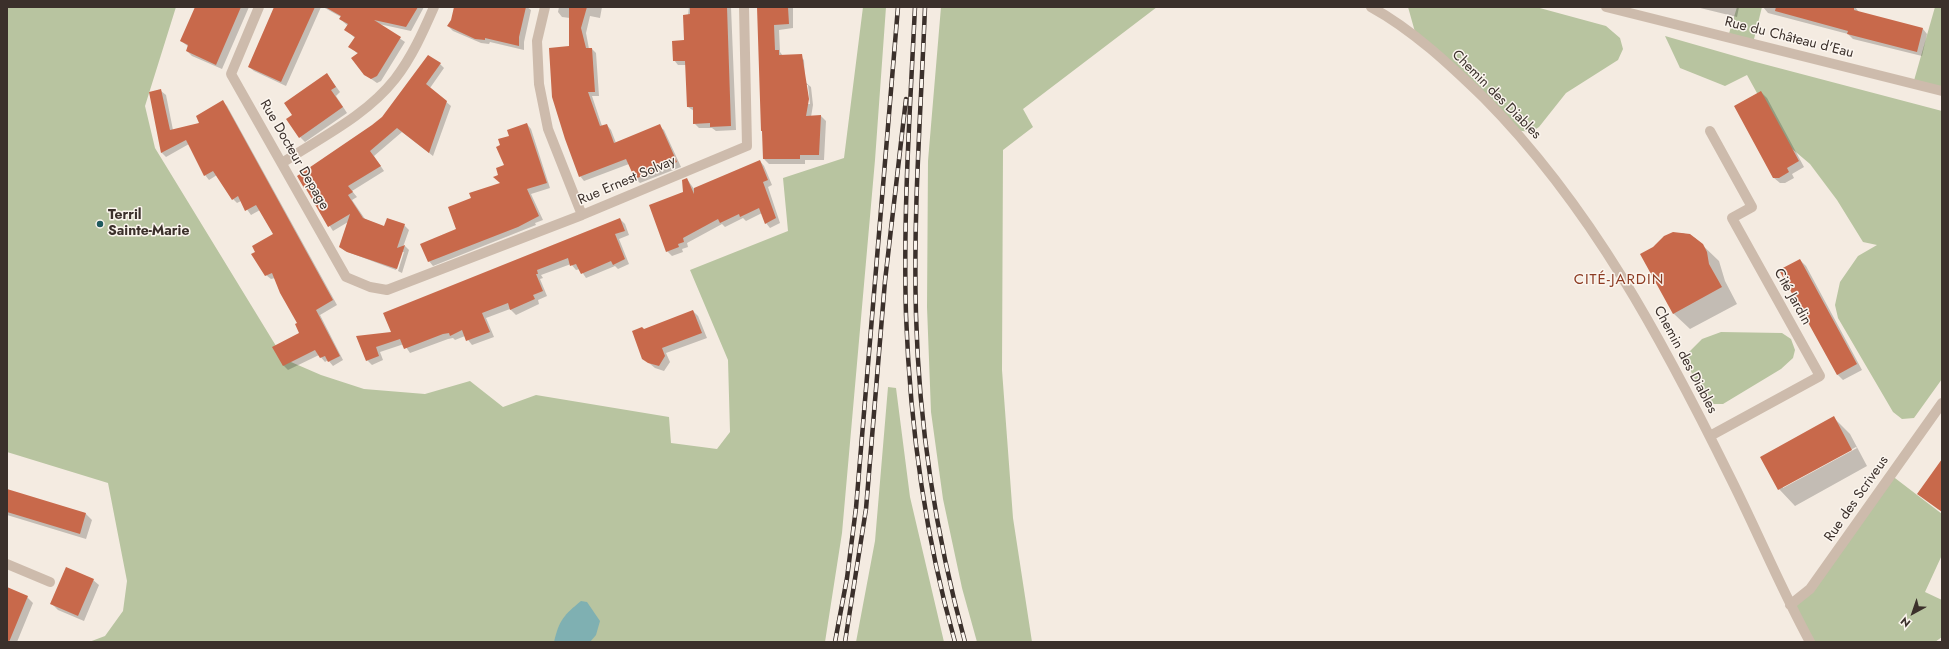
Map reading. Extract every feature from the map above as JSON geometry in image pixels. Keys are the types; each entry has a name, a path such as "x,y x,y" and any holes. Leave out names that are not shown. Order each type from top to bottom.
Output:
{"street":[{"name":"Rue Docteur Depage","path":"259,7 231,74 346,277 370,287 387,290"},
{"path":"282,163 351,118 373,101 394,80 420,39 434,7"},
{"path":"546,7 537,41 539,84 548,129 582,215"},
{"name":"Rue Ernest Solvay","path":"387,290 582,215 747,146 744,7"},
{"name":"Chemin des Diables","path":"1371,7 1386,10 1467,82 1506,121 1564,190 1609,253 1640,306 1710,436 1790,606 1810,642"},
{"name":"Rue du Château d'Eau","path":"1606,7 1942,91"},
{"name":"Cité Jardin","path":"1710,131 1752,207 1732,218 1820,376 1710,436"},
{"name":"Rue des Scriveus","path":"1790,606 1810,589 1942,403"},
{"path":"7,564 50,582"}],"green space":[{"name":"Terril Sainte-Marie","path":"7,7 176,7 145,106 155,148 284,359 321,375 364,389 425,394 470,381 503,407 536,395 669,417 671,443 717,449 730,432 728,360 690,270 788,231 783,178 844,158 863,7 886,7 875,160 842,533 825,642 89,642 105,636 123,611 127,581 108,483 7,452"},
{"path":"941,7 1157,7 1023,109 1033,127 1003,150 1002,370 1013,518 1032,642 977,642 962,588 943,499 931,412 927,307 928,161"},
{"path":"1408,7 1536,7 1606,26 1620,38 1623,49 1618,60 1566,93 1539,127 1531,132 1514,130 1417,39"},
{"path":"1737,7 1762,7 1753,43 1728,37"},
{"path":"1935,7 1942,7 1942,91 1913,84"},
{"path":"1665,36 1752,61 1942,111 1942,379 1914,418 1902,419 1893,412 1838,318 1835,305 1840,282 1858,256 1877,245 1863,242 1837,200 1810,164 1784,142 1747,75 1725,86 1680,68"},
{"path":"1721,332 1782,333 1791,339 1795,350 1793,358 1781,369 1723,404 1712,404 1695,380 1687,360 1687,354 1702,339"},
{"path":"888,387 896,388 910,497 944,642 856,642 875,541"},
{"path":"1891,475 1942,514 1942,555 1925,592 1942,600 1942,637 1935,642 1810,642 1790,605 1810,589"}],"water":[{"path":"581,601 587,602 600,621 596,635 590,642 554,642 563,618"}],"building":[{"path":"195,7 241,7 216,65 186,51 188,45 180,41"},
{"path":"274,7 315,7 281,82 248,67"},
{"path":"325,7 418,7 406,27 374,20 401,37 377,76 371,79 364,75 351,58 358,53 348,47 355,37 344,30 348,24 339,19 341,16"},
{"path":"454,7 526,7 519,37 519,46 485,38 485,40 475,39 447,26 451,20"},
{"path":"569,7 587,7 581,28 586,48 592,48 595,92 588,92 600,126 607,124 614,143 660,124 677,162 635,179 626,159 579,177 552,97 549,48 569,46"},
{"path":"690,7 727,7 731,126 710,127 710,123 693,124 693,107 687,107 685,61 673,61 672,41 684,40 683,15 690,14"},
{"path":"757,7 788,7 789,24 774,25 775,50 779,50 779,55 802,54 809,99 806,116 821,115 819,155 800,155 800,159 763,159"},
{"path":"1776,7 1854,7 1854,10 1923,28 1917,52 1847,34 1848,31 1775,11"},
{"path":"428,55 441,63 426,84 447,101 429,153 397,128 370,151 381,166 348,186 353,192 348,195 363,218 384,226 387,218 405,224 397,248 405,245 397,269 347,252 339,247 350,214 328,227 297,176 382,117"},
{"path":"327,73 336,87 331,90 343,107 299,138 286,119 292,115 284,103"},
{"path":"161,89 170,130 199,123 196,116 223,100 333,300 316,310 340,356 328,362 325,356 320,358 315,350 283,366 272,347 299,333 295,324 297,323 280,293 272,273 265,276 251,254 255,252 252,246 273,234 256,205 245,211 238,196 232,200 213,171 204,176 186,140 161,153 149,92"},
{"path":"1761,91 1799,161 1787,168 1789,172 1779,178 1773,178 1734,106"},
{"path":"527,123 547,183 527,189 539,216 518,227 428,262 420,244 456,229 448,207 471,198 469,193 500,183 493,177 498,175 496,168 504,165 496,147 500,145 498,139 509,136 507,130"},
{"path":"760,160 768,180 763,182 776,218 765,224 759,208 740,217 739,214 720,223 718,219 683,238 684,242 678,244 679,247 666,252 649,205 683,192 682,180 687,178 694,194 694,188"},
{"path":"620,218 625,231 615,234 625,259 613,265 611,261 581,274 576,264 570,266 568,258 537,270 538,274 536,274 543,291 533,295 535,299 510,310 508,303 482,313 490,332 466,341 462,330 450,336 449,333 443,334 404,349 400,339 376,347 379,356 366,361 356,336 391,332 383,313"},
{"path":"1673,232 1690,234 1703,244 1707,252 1709,264 1722,287 1673,314 1640,254 1653,247 1664,236"},
{"path":"1800,259 1857,364 1837,375 1779,270"},
{"path":"693,310 702,333 662,348 665,356 659,366 648,363 642,359 632,331 642,327 644,329"},
{"path":"1834,416 1852,450 1778,490 1760,457"},
{"path":"1942,459 1942,512 1917,494"},
{"path":"7,489 86,513 80,534 7,512"},
{"path":"66,567 94,579 78,616 50,604"},
{"path":"7,587 28,596 9,642 7,642"}],"railway":[{"path":"835,642 847,578 856,508 898,7"},
{"path":"915,7 905,238 908,356 915,439 927,521 944,602 955,642"},
{"path":"925,7 918,161 915,277 918,357 925,439 931,480 946,562 965,642"},
{"path":"845,642 866,509 885,281 906,99"}],"place":[{"name":"Terril Sainte-Marie","path":"100,224"}],"district":[{"name":"CITÉ-JARDIN","path":"1619,280"}]}
